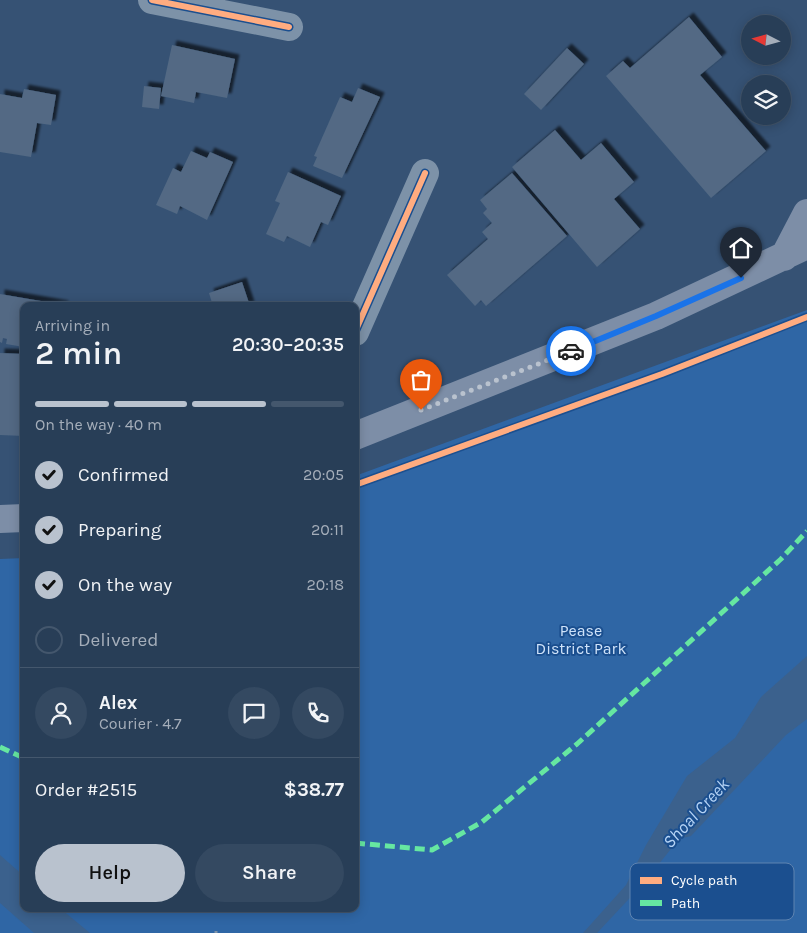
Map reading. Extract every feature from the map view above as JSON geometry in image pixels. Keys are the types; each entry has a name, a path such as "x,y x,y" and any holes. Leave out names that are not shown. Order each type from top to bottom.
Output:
{"main road":[{"path":"359,434 656,316 795,251 807,213"},
{"path":"0,518 20,518"}],"street":[{"path":"152,0 289,27"},
{"path":"359,323 426,173"}],"green space":[{"name":"Pease District Park","path":"807,310 807,933 0,933 0,559 20,558 20,912 359,912 359,475"}],"water":[{"name":"Shoal Creek","path":"807,656 807,719 786,735 691,836 679,839 660,863 637,863 687,776 735,738 761,697"},
{"path":"0,855 20,872 20,912 65,912 90,933 34,933 0,903"},
{"path":"630,877 630,898 597,933 583,933 626,885"}],"building":[{"path":"689,17 722,57 700,75 741,122 741,125 743,125 766,151 711,198 606,76 623,61 630,68"},
{"path":"172,45 235,59 227,98 196,92 194,103 161,96"},
{"path":"567,48 584,64 541,110 524,94"},
{"path":"144,86 161,88 159,109 142,107"},
{"path":"358,88 380,97 342,178 313,166 317,157 314,156 340,97 352,102"},
{"path":"24,89 56,95 51,125 37,123 31,157 0,152 0,94 22,98"},
{"path":"555,130 581,160 601,143 634,182 614,199 640,229 597,267 512,167"},
{"path":"191,151 207,158 210,152 233,162 207,220 180,206 177,214 156,205 173,168 181,172"},
{"path":"288,172 341,196 328,225 321,222 310,247 287,236 284,242 266,234 280,203 275,201"},
{"path":"512,173 567,236 486,306 481,300 475,306 447,275 488,239 482,232 492,223 483,213 487,209 480,200"},
{"path":"242,282 249,302 212,302 209,293"},
{"path":"0,294 47,302 20,302 20,346 6,344 7,339 3,338 2,343 0,342"},
{"path":"0,353 20,354 20,436 0,435"}],"marked path":[{"path":"359,843 432,850 482,822 577,744 781,559 807,531"},
{"path":"0,747 20,756"}],"cycle path":[{"path":"152,0 289,27"},
{"path":"359,323 425,173"},
{"path":"359,484 662,374 807,317"}],"way so far":[{"path":"421,410 571,351"}],"route":[{"path":"571,351 741,278"}]}
